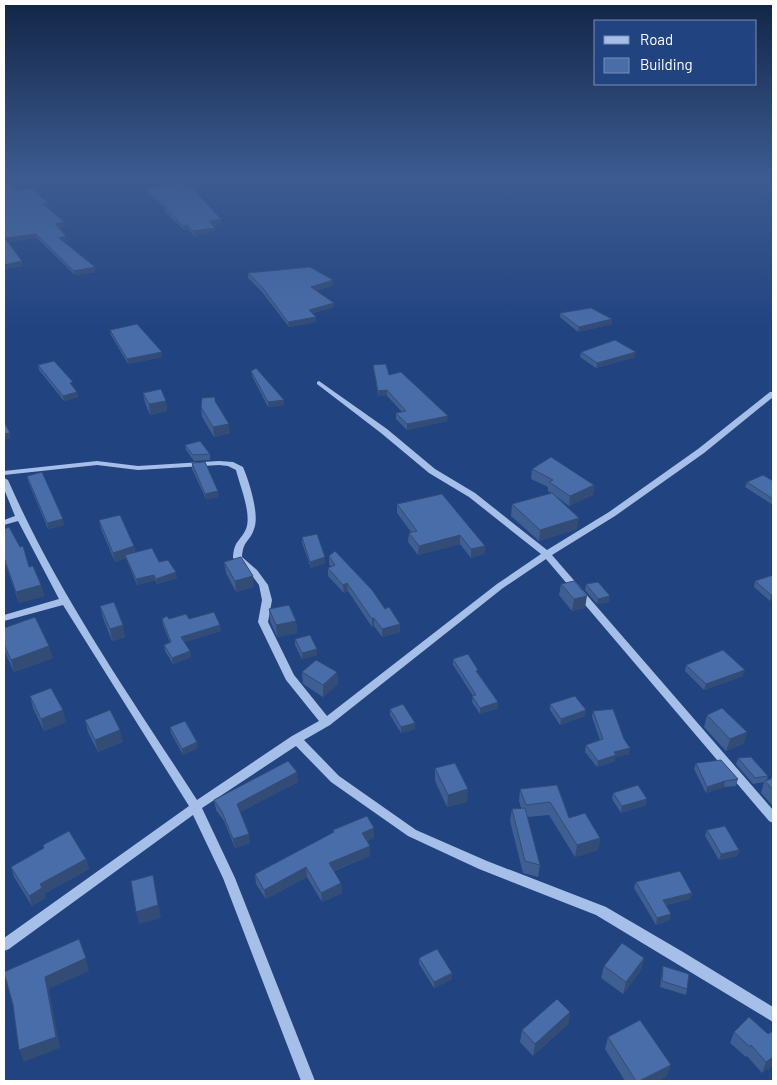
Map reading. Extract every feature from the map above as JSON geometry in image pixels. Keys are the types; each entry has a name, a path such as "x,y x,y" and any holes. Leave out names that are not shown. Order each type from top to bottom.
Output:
{"street":[{"path":"319,383 384,431 432,471 472,495 546,554 773,818"},
{"path":"4,945 195,806 296,739 326,722 500,586 546,554 612,514 772,398"},
{"path":"4,473 97,463 138,468 219,463 230,464 240,469 251,514 251,528 237,545 236,558 254,572 268,591 268,606 263,622 290,677 326,722"},
{"path":"4,480 20,517 65,601 195,806 228,878 308,1081"},
{"path":"4,523 20,517"},
{"path":"4,618 65,601"},
{"path":"296,739 335,779 412,833 483,865 601,910 773,1015"}],"building":[{"path":"4,228 58,228 66,236 59,238 95,267 74,271 36,234 5,238 22,261 4,265"},
{"path":"190,228 215,228 193,231"},
{"path":"310,267 333,280 311,287 334,303 309,310 316,317 288,322 262,287 248,273"},
{"path":"591,308 612,319 579,327 560,313"},
{"path":"137,324 162,352 127,359 110,330"},
{"path":"615,340 636,352 597,363 581,352"},
{"path":"54,361 73,382 70,383 77,392 63,396 38,365"},
{"path":"386,364 389,375 401,372 448,416 407,424 396,413 406,411 387,390 378,391 373,365"},
{"path":"256,368 284,400 268,402 251,371"},
{"path":"161,389 166,401 149,404 143,393"},
{"path":"215,397 215,401 229,424 213,427 201,407 202,398"},
{"path":"4,422 10,433 4,434"},
{"path":"200,441 210,454 193,455 185,445"},
{"path":"551,457 594,485 570,496 549,482 553,480 532,469"},
{"path":"205,462 218,491 205,494 192,463"},
{"path":"42,472 63,519 47,523 27,476"},
{"path":"763,475 773,481 773,499 747,482"},
{"path":"552,493 579,518 540,530 512,504"},
{"path":"442,494 485,546 471,549 460,535 419,546 409,533 417,531 397,504"},
{"path":"120,515 134,546 113,553 99,520"},
{"path":"9,527 20,547 23,546 29,567 33,566 41,585 16,592 4,558 4,529"},
{"path":"317,534 325,557 310,562 302,537"},
{"path":"152,548 159,562 168,560 176,572 156,579 154,575 136,579 125,555"},
{"path":"335,551 372,590 385,609 389,607 400,624 382,629 374,618 372,619 347,583 343,585 328,568 335,565 329,556"},
{"path":"241,557 253,576 235,581 224,562"},
{"path":"773,575 773,594 771,595 755,581"},
{"path":"574,581 587,596 574,599 561,584"},
{"path":"598,582 610,596 598,599 586,584"},
{"path":"114,602 123,625 110,629 100,606"},
{"path":"289,605 296,621 276,625 269,609"},
{"path":"214,612 220,625 181,637 190,651 172,658 164,645 171,642 162,619 167,616 169,619 186,614 189,619"},
{"path":"35,617 49,646 11,660 4,645 4,628"},
{"path":"310,635 317,649 302,653 295,639"},
{"path":"723,650 745,670 706,684 686,665"},
{"path":"468,654 478,670 476,671 498,702 480,708 472,696 476,695 453,659"},
{"path":"316,660 337,672 323,685 302,672"},
{"path":"51,688 63,710 41,719 30,696"},
{"path":"575,696 586,710 561,719 550,704"},
{"path":"403,704 415,723 401,727 390,709"},
{"path":"722,708 747,732 730,739 707,715"},
{"path":"613,709 624,739 630,748 614,752 616,755 598,761 586,745 603,739 593,711"},
{"path":"110,710 120,730 95,740 85,720"},
{"path":"185,721 197,742 182,749 170,727"},
{"path":"751,757 768,776 755,778 738,758"},
{"path":"721,760 738,779 707,787 696,763"},
{"path":"288,761 297,772 237,804 249,834 233,839 222,812 214,800"},
{"path":"455,763 468,789 448,795 435,768"},
{"path":"773,778 773,790 765,781"},
{"path":"557,785 569,818 585,813 600,838 577,845 550,802 526,805 520,789"},
{"path":"638,785 647,799 622,806 613,793"},
{"path":"525,808 540,865 525,861 512,809"},
{"path":"367,816 374,828 362,833 370,846 329,863 341,883 321,893 306,867 264,890 255,874 334,832 333,830"},
{"path":"725,826 739,850 721,854 707,830"},
{"path":"69,831 86,859 40,884 42,888 29,896 11,867 44,848 43,845"},
{"path":"680,871 692,893 663,900 671,914 657,918 636,882"},
{"path":"153,875 158,905 136,912 131,881"},
{"path":"79,939 86,958 45,977 56,1037 19,1050 13,1005 4,972"},
{"path":"622,943 644,958 626,982 604,966"},
{"path":"437,949 452,973 434,982 419,958"},
{"path":"663,966 689,974 687,989 662,981"},
{"path":"557,999 570,1012 535,1044 522,1030"},
{"path":"749,1017 768,1034 773,1031 773,1057 766,1062 751,1045 750,1047 734,1032"},
{"path":"640,1020 671,1065 636,1081 608,1037"}]}
